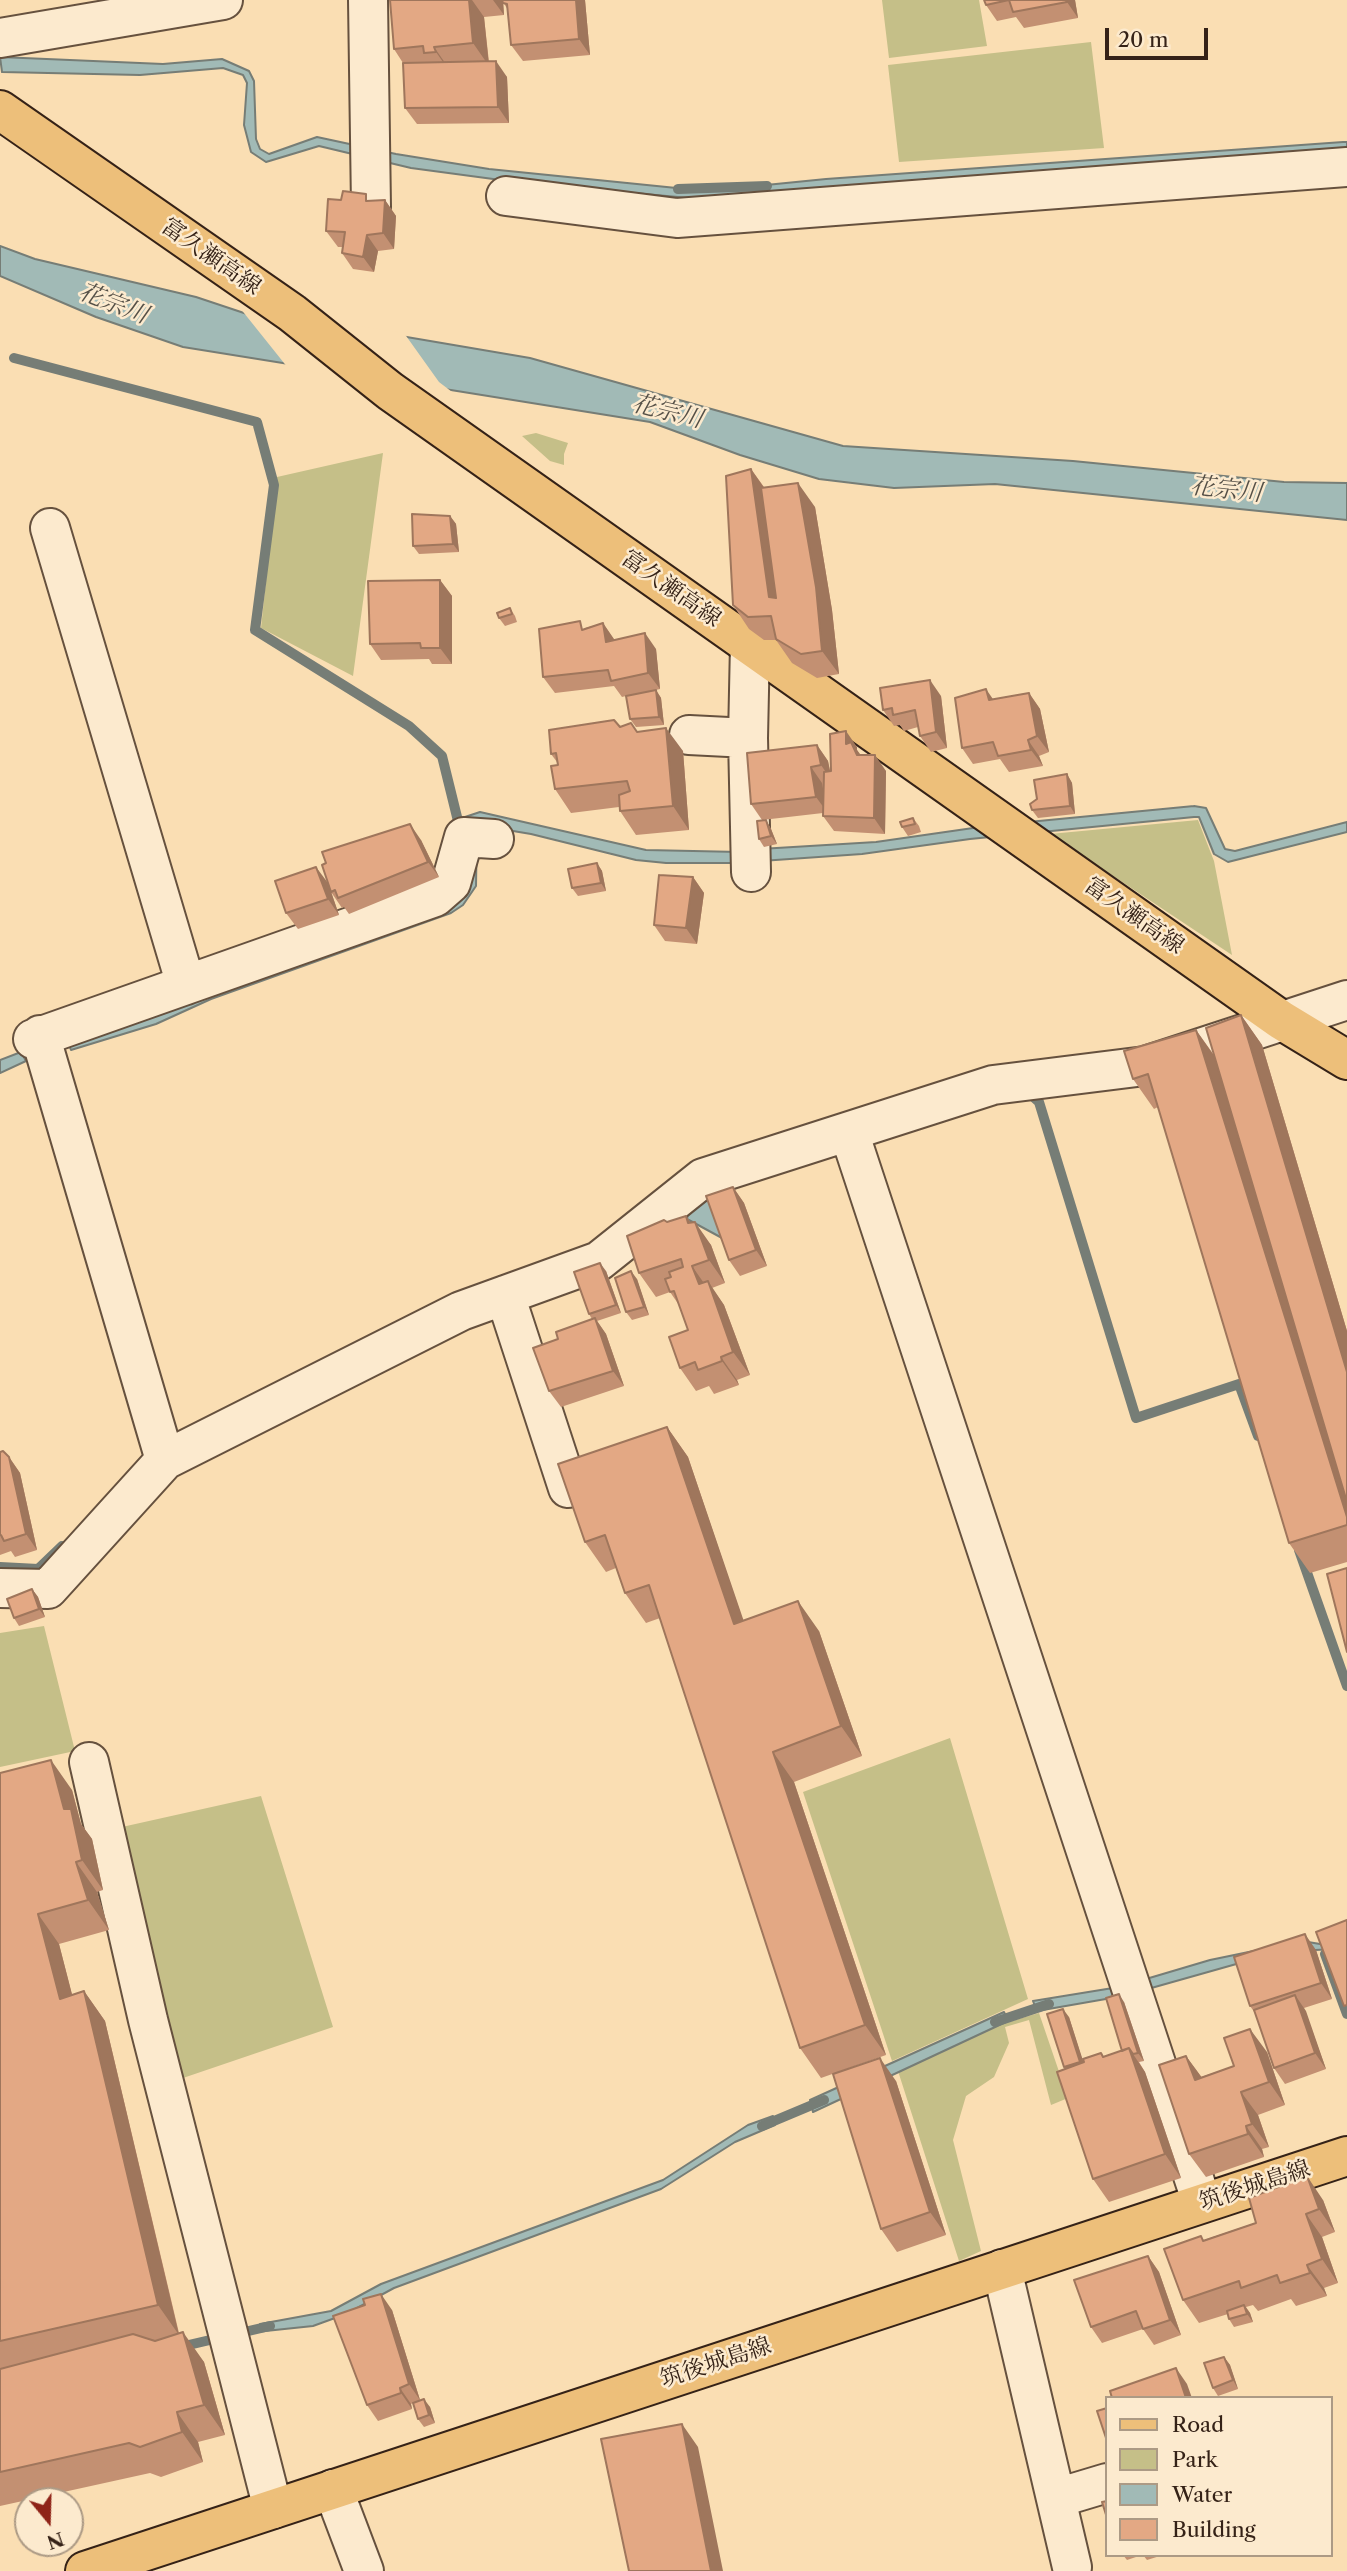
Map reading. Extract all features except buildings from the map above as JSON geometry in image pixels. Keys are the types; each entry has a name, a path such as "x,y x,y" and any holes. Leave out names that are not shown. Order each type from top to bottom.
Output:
{"main road":[{"name":"富久瀬高線","path":"0,110 292,313 390,391 1281,1020 1347,1060"},
{"name":"筑後城島線","path":"85,2571 1347,2156"}],"street":[{"path":"0,38 98,9 223,0"},
{"path":"368,0 371,207"},
{"path":"506,196 677,218 1347,167"},
{"path":"50,528 186,985"},
{"path":"750,644 748,738 751,872"},
{"path":"689,735 748,738"},
{"path":"165,1460 37,1037 435,897 451,883 464,837 494,839"},
{"path":"0,1588 48,1589 165,1460 461,1311 600,1261 703,1178 993,1085 1145,1066 1347,1000"},
{"path":"849,1132 1202,2203"},
{"path":"505,1295 568,1488"},
{"path":"89,1762 148,2020 273,2509"},
{"path":"1002,2269 1072,2567"},
{"path":"1056,2498 1106,2483"},
{"path":"333,2489 364,2571"}],"green space":[{"path":"882,0 979,0 987,46 889,58"},
{"path":"1091,42 1104,148 899,162 888,65"},
{"path":"536,433 568,443 564,465 550,461 522,436"},
{"path":"383,453 353,676 261,628 277,477"},
{"path":"1198,820 1214,861 1232,955 1050,834"},
{"path":"44,1626 75,1751 0,1767 0,1633"},
{"path":"950,1738 1028,1999 892,2061 803,1792"},
{"path":"261,1796 333,2027 183,2078 113,1829"},
{"path":"1039,2013 1068,2098 1051,2105 1029,2020 1005,2027 1009,2043 994,2077 966,2096 953,2140 981,2251 959,2261 898,2071 995,2026"}],"water":[{"path":"0,57 163,64 222,59 249,71 254,81 256,139 260,149 269,154 317,137 396,154 489,169 706,191 826,179 1343,142 1347,142 1347,152 700,199 523,183 411,168 319,146 266,162 251,152 244,125 247,83 243,75 223,68 140,75 2,72"},
{"name":"花宗川","path":"0,246 35,259 196,297 250,315 342,326 530,358 843,446 1073,461 1284,482 1347,483 1347,520 995,484 894,488 819,479 740,455 650,422 183,347 96,317 0,276"},
{"path":"1194,806 1206,808 1225,849 1235,851 1347,822 1347,832 1228,862 1214,854 1199,817 970,839 862,854 761,861 760,849 876,842 987,826"},
{"path":"480,812 646,850 740,852 737,863 666,863 636,860 531,834 477,825 476,886 463,905 451,913 211,999 156,1024 71,1050 67,1040 451,903 462,818"},
{"path":"21,1052 26,1061 0,1073 0,1060"},
{"path":"709,1193 722,1238 687,1219 688,1212"},
{"path":"1347,1933 1334,1949 1297,1951 1247,1961 1123,1996 1037,2011 1033,2001 1119,1987 1210,1960 1302,1941 1320,1944"},
{"path":"1004,2012 1008,2021 813,2112 810,2100"},
{"path":"773,2116 775,2125 735,2142 661,2189 394,2288 346,2314 313,2326 256,2332 260,2324 331,2311 381,2284 663,2180 748,2125"}],"pier":[{"path":"240,308 404,333 439,382 456,395 288,368"}],"waterway":[{"path":"678,189 767,186"},
{"path":"14,358 257,422 274,485 255,630 409,726 442,756 458,821 468,822"},
{"path":"1025,1093 1028,1092 1039,1102 1136,1418 1239,1384 1258,1436"},
{"path":"0,1567 38,1569 62,1546"},
{"path":"1299,1550 1347,1686"},
{"path":"1325,1954 1347,2014"},
{"path":"995,2022 1049,2004"},
{"path":"762,2126 824,2100"},
{"path":"180,2347 270,2326"}]}
